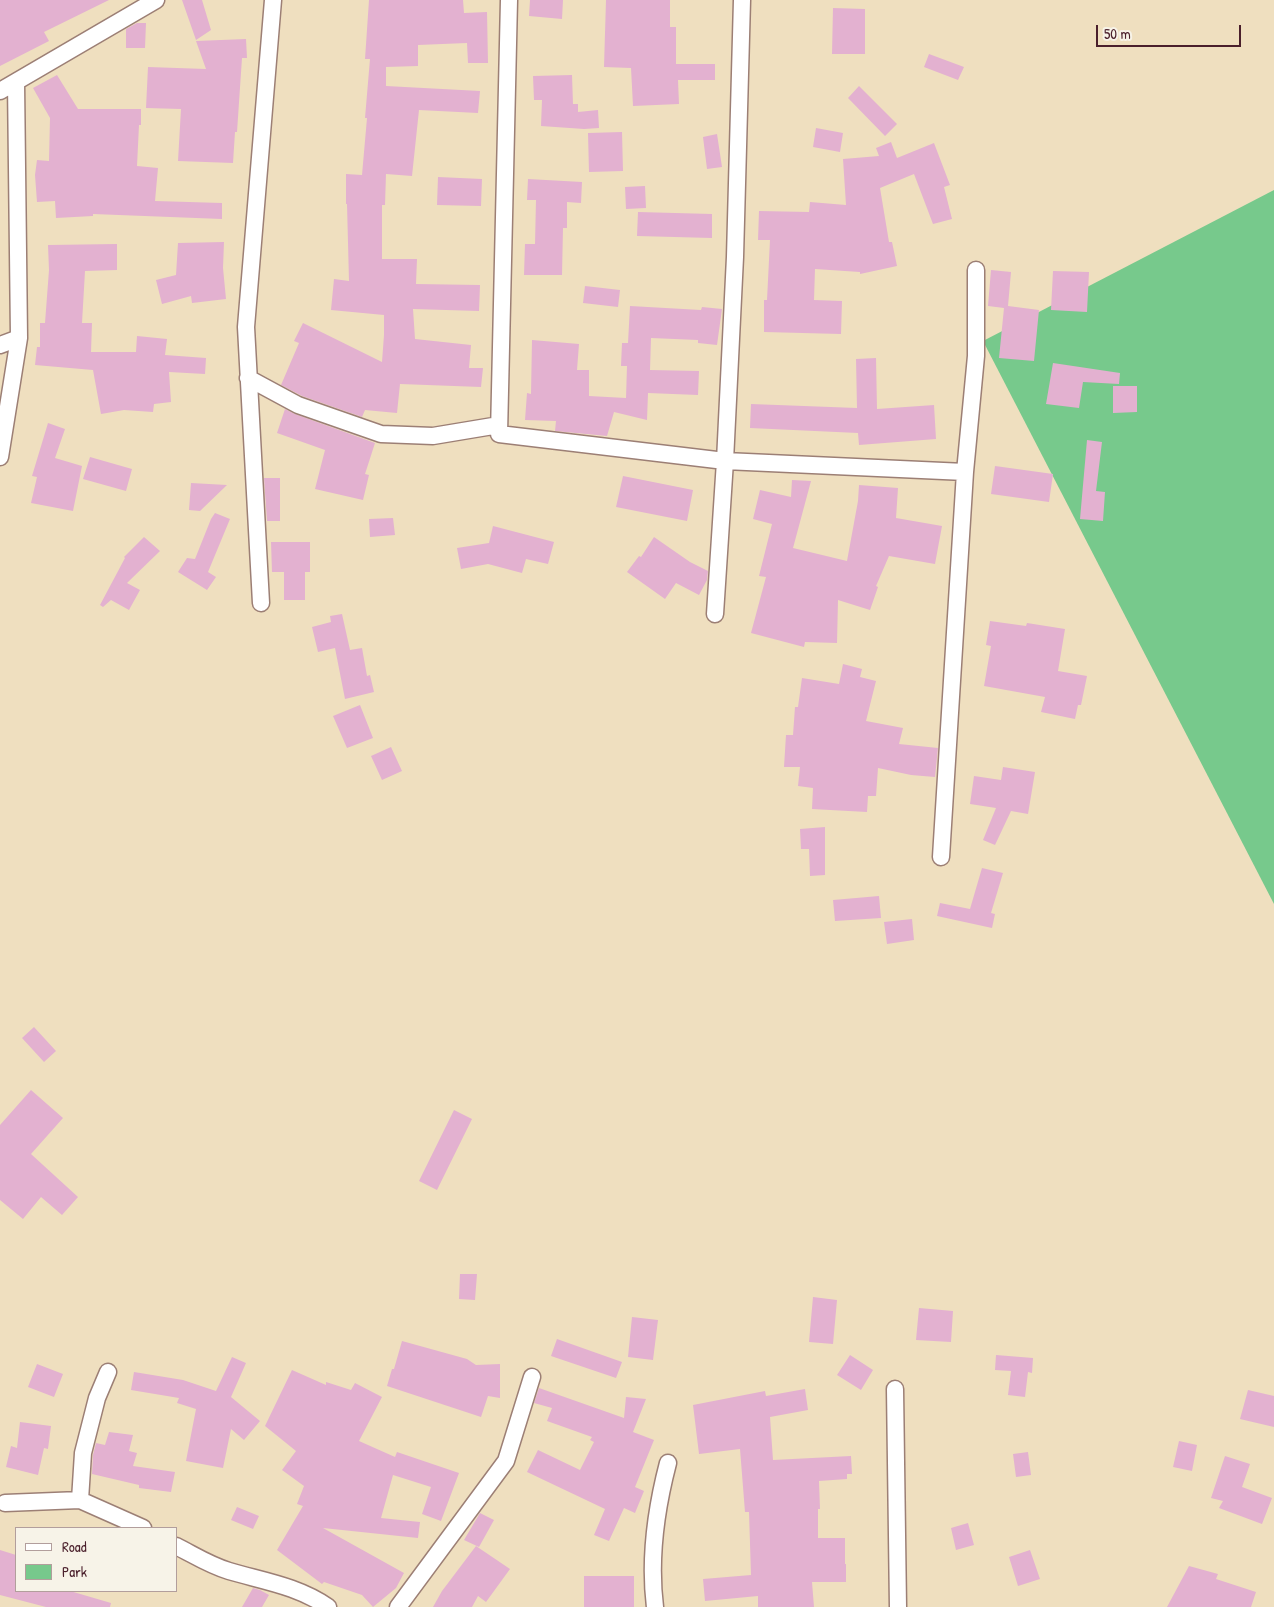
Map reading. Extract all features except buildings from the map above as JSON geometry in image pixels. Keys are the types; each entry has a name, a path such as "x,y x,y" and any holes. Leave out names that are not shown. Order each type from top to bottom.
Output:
{"street":[{"path":"0,92 156,0"},
{"path":"261,603 246,327 273,0"},
{"path":"509,0 499,434 725,461 965,472"},
{"path":"714,614 725,461 735,257 742,0"},
{"path":"0,457 18,338 16,82"},
{"path":"942,857 965,472 976,356 976,270"},
{"path":"0,345 18,338"},
{"path":"248,378 298,405 381,434 433,436 499,425"},
{"path":"80,1500 83,1453 97,1398 108,1372"},
{"path":"398,1607 506,1461 532,1377"},
{"path":"895,1389 898,1607"},
{"path":"655,1607 652,1587 655,1526 668,1463"},
{"path":"5,1503 80,1500 140,1527"},
{"path":"178,1547 196,1558 227,1571 286,1586 318,1600 328,1607"}],"green space":[{"path":"1274,190 1274,904 983,341"}]}
